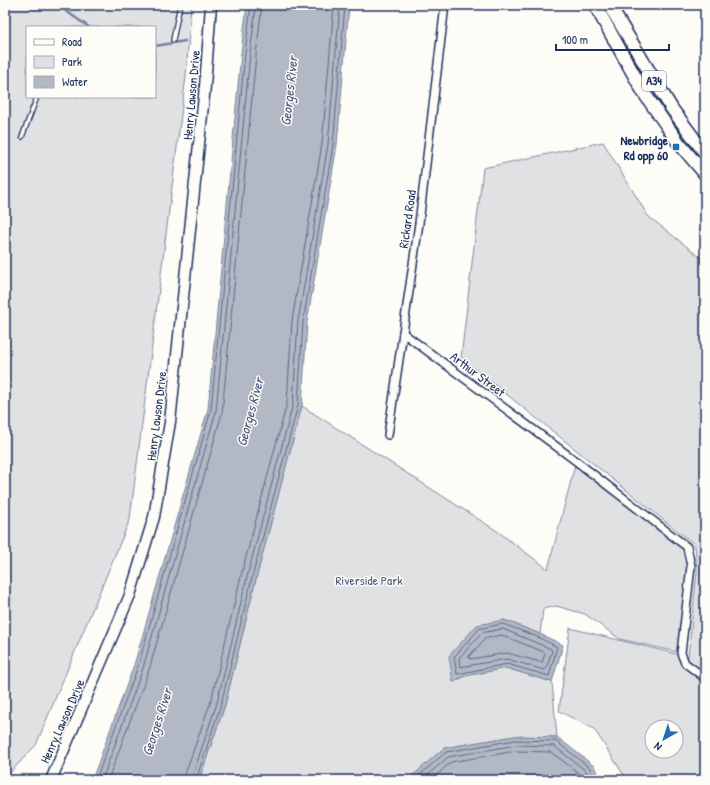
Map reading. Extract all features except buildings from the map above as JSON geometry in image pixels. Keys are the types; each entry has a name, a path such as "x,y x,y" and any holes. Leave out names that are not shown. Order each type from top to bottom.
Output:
{"highway":[{"name":"A34","path":"595,5 648,99 678,142 705,174"},
{"name":"A34","path":"609,5 672,109 705,153"}],"main road":[{"name":"Henry Lawson Drive","path":"51,780 130,595 154,517 170,422 211,5"},
{"name":"Henry Lawson Drive","path":"209,37 216,5"}],"street":[{"name":"Rickard Road","path":"388,435 419,223 445,5"},
{"name":"Arthur Street","path":"403,333 576,461 687,547 691,566 681,653 685,662 705,678"}],"lane":[{"path":"173,40 180,5"},
{"path":"22,137 38,98"}],"green space":[{"path":"5,5 191,5 186,76 130,519 36,745 5,778"},
{"path":"603,142 648,216 705,261 705,780 627,780 594,729 559,711 570,628 688,657 697,571 695,545 461,358 483,168"},
{"name":"Riverside Park","path":"302,406 497,531 548,569 576,461 687,547 691,566 681,653 620,639 585,614 556,606 543,609 540,634 504,620 454,682 465,676 506,668 552,682 557,737 515,736 444,748 408,780 199,780 225,705 257,575"}],"water":[{"name":"Georges River","path":"247,5 349,5 337,145 307,322 302,406 257,575 225,705 199,780 92,780 134,665 208,409 241,53"},
{"path":"504,620 563,645 552,682 506,668 465,676 453,682 449,656 477,625"},
{"path":"515,736 557,737 594,766 600,780 408,780 444,748"}],"waterway":[{"path":"57,5 88,26"},
{"path":"156,46 185,41"}],"place":[{"name":"Newbridge Rd opp 60","path":"676,147"}]}
